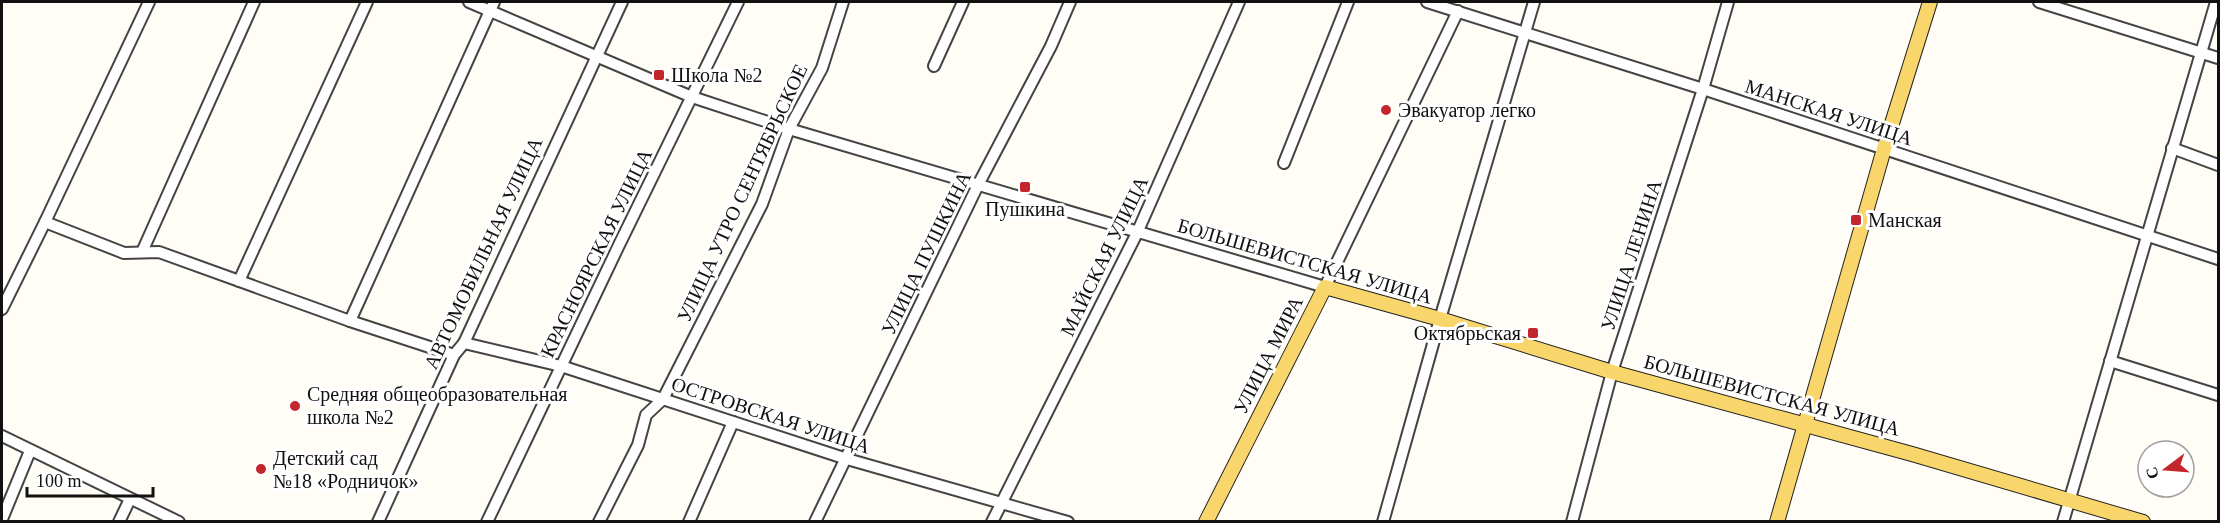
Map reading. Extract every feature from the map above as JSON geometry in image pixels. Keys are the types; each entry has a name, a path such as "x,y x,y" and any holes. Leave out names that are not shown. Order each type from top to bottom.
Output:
{"main road":[{"path":"1777,522 1884,149 1930,2"},
{"name":"БОЛЬШЕВИСТСКАЯ УЛИЦА","path":"1325,287 1440,319 1612,372 1804,424 2143,522"},
{"name":"УЛИЦА МИРА","path":"1206,522 1325,287"}],"street":[{"path":"2,309 149,2"},
{"path":"142,252 254,2"},
{"path":"239,281 367,2"},
{"name":"БОЛЬШЕВИСТСКАЯ УЛИЦА","path":"469,2 492,6 595,57 692,97 789,129 1325,287"},
{"name":"АВТОМОБИЛЬНАЯ УЛИЦА","path":"378,522 454,355 464,343 622,2"},
{"name":"КРАСНОЯРСКАЯ УЛИЦА","path":"487,522 738,2"},
{"name":"УЛИЦА УТРО СЕНТЯБРЬСКОЕ","path":"599,522 638,445 646,416 663,399 762,204 789,129 822,68 843,2"},
{"path":"934,66 963,2"},
{"name":"УЛИЦА ПУШКИНА","path":"814,522 978,185 1051,46 1070,2"},
{"name":"МАЙСКАЯ УЛИЦА","path":"992,522 1137,233 1239,2"},
{"path":"1284,163 1348,2"},
{"name":"МАНСКАЯ УЛИЦА","path":"1427,2 1703,89 2218,259"},
{"path":"1383,522 1440,319 1534,2"},
{"name":"УЛИЦА ЛЕНИНА","path":"1572,522 1612,372 1703,89 1728,2"},
{"path":"2039,2 2218,58"},
{"path":"2062,522 2216,2"},
{"path":"350,321 492,6"},
{"name":"УЛИЦА МИРА","path":"1325,287 1458,11"},
{"path":"2172,148 2218,165"},
{"path":"45,222 124,253 159,252 350,321 454,355"},
{"name":"ОСТРОВСКАЯ УЛИЦА","path":"464,343 561,366 846,459 1068,522"},
{"path":"2110,362 2218,394"},
{"path":"689,522 733,422"},
{"path":"2,436 179,522"},
{"path":"2,519 30,450"},
{"path":"119,522 130,499"}],"place":[{"name":"Школа №2","path":"659,75"},
{"name":"Эвакуатор легко","path":"1386,110"},
{"name":"Пушкина","path":"1025,187"},
{"name":"Манская","path":"1856,220"},
{"name":"Октябрьская","path":"1533,333"},
{"name":"Средняя общеобразовательная школа №2","path":"295,406"},
{"name":"Детский сад №18 «Родничок»","path":"261,469"}]}
